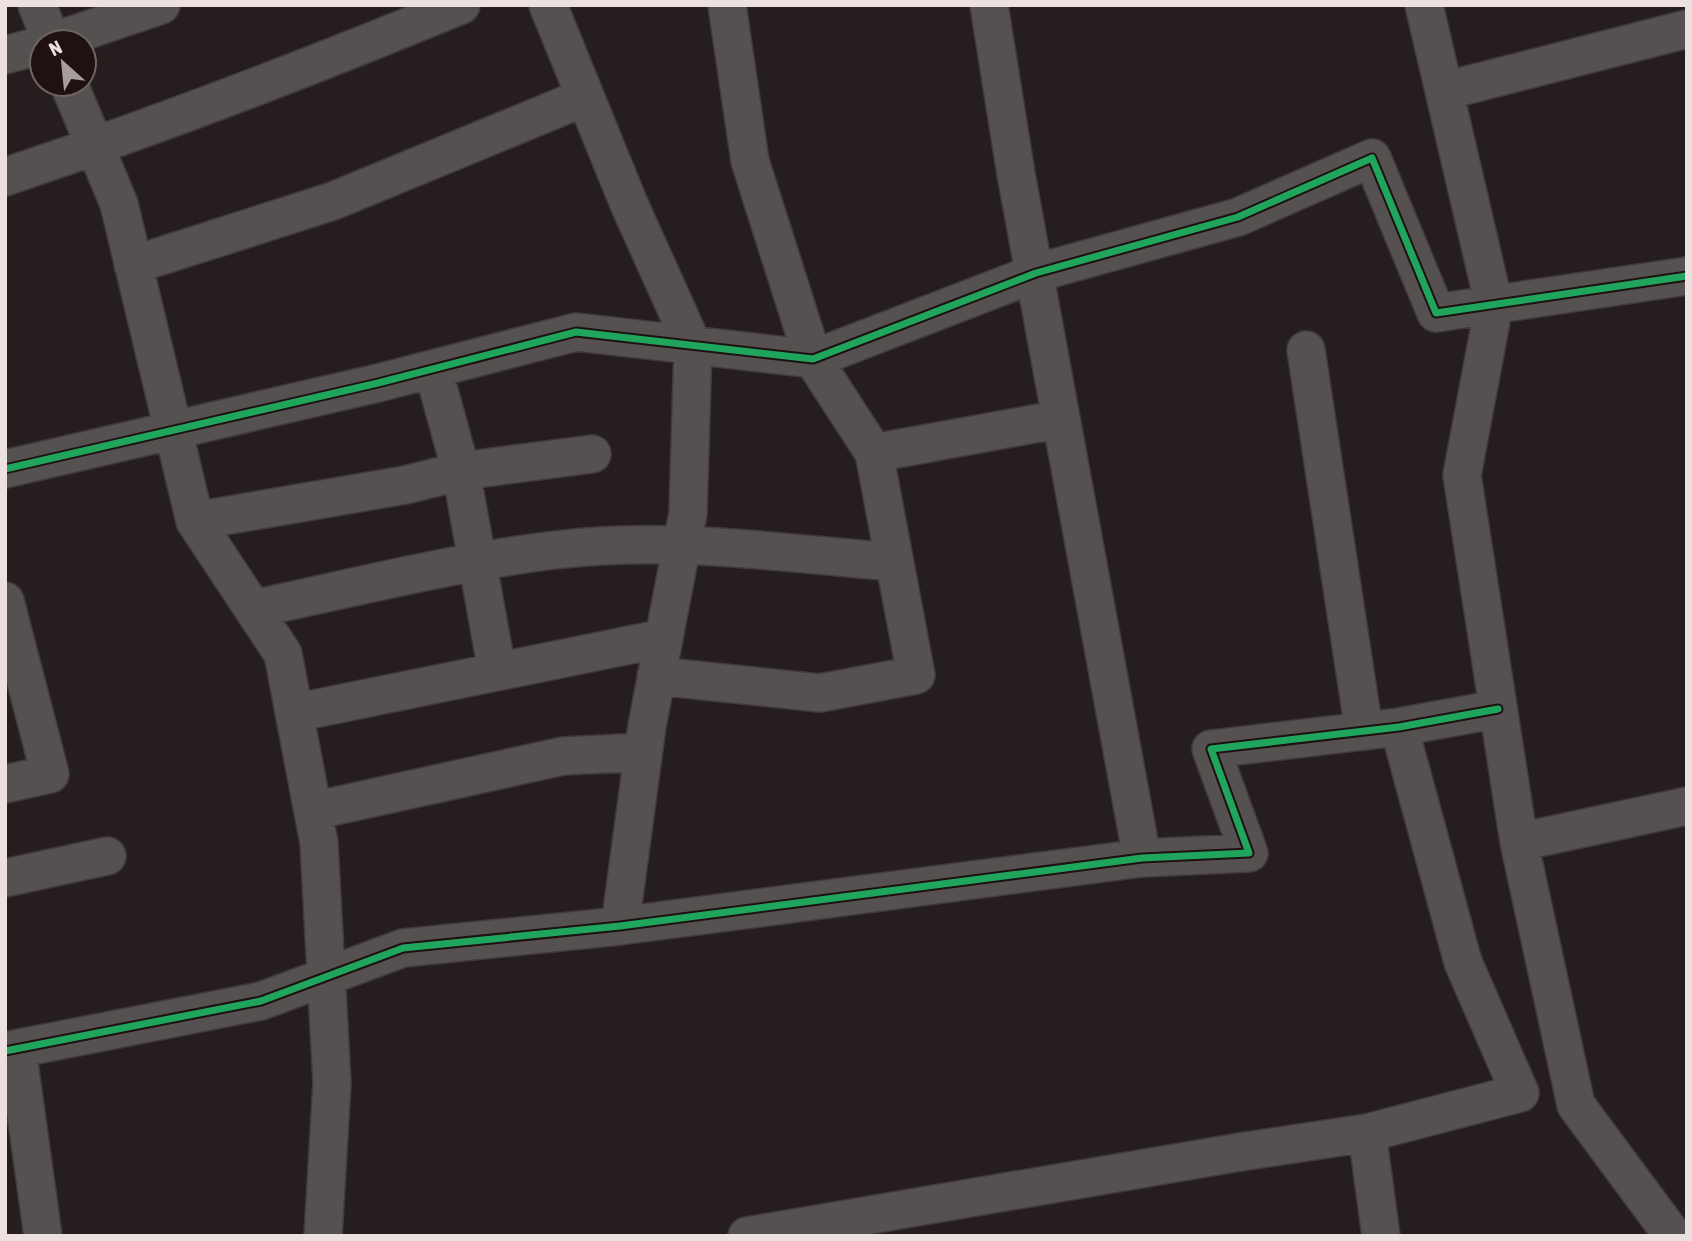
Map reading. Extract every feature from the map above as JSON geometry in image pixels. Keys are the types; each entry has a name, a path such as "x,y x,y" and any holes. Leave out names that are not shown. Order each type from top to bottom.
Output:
{"street":[{"path":"37,5 46,28"},
{"path":"93,28 161,5"},
{"path":"5,177 95,147 311,67 461,5"},
{"path":"548,5 693,346 688,513 643,752 620,926"},
{"path":"656,676 820,693 916,675 874,453 813,359 750,161 727,5"},
{"path":"989,5 1016,174 1142,858"},
{"path":"1424,5 1494,305 1462,475 1519,842 1576,1105 1673,1236"},
{"path":"1444,91 1687,29"},
{"path":"5,55 28,49"},
{"path":"133,265 332,201 585,97"},
{"path":"75,98 119,204 195,521 283,654 319,843 332,1083 323,1236"},
{"path":"5,469 433,369 576,332 813,359 1035,273 1238,217 1372,159 1436,313 1687,276"},
{"path":"1306,350 1381,729 1462,961 1520,1093"},
{"path":"433,369 461,471 497,671"},
{"path":"874,453 1061,419"},
{"path":"195,521 405,485 461,471 592,454"},
{"path":"253,609 478,562 557,550 682,544 894,562"},
{"path":"5,784 50,774 7,614"},
{"path":"294,713 664,638"},
{"path":"43,1236 11,1050 261,1001 403,948 620,926 1142,858 1249,853 1210,749 1381,729 1498,709"},
{"path":"313,811 563,756 643,752"},
{"path":"1519,842 1687,806"},
{"path":"5,878 107,856"},
{"path":"747,1236 1367,1133 1520,1093 1576,1105"},
{"path":"1367,1133 1381,1236"}],"cycle path":[{"path":"5,469 378,383 576,332 813,359 1036,273 1238,217 1372,158 1436,313 1687,276"},
{"path":"5,1051 261,1001 403,948 620,926 1142,858 1249,853 1211,749 1399,727 1498,709"}]}
